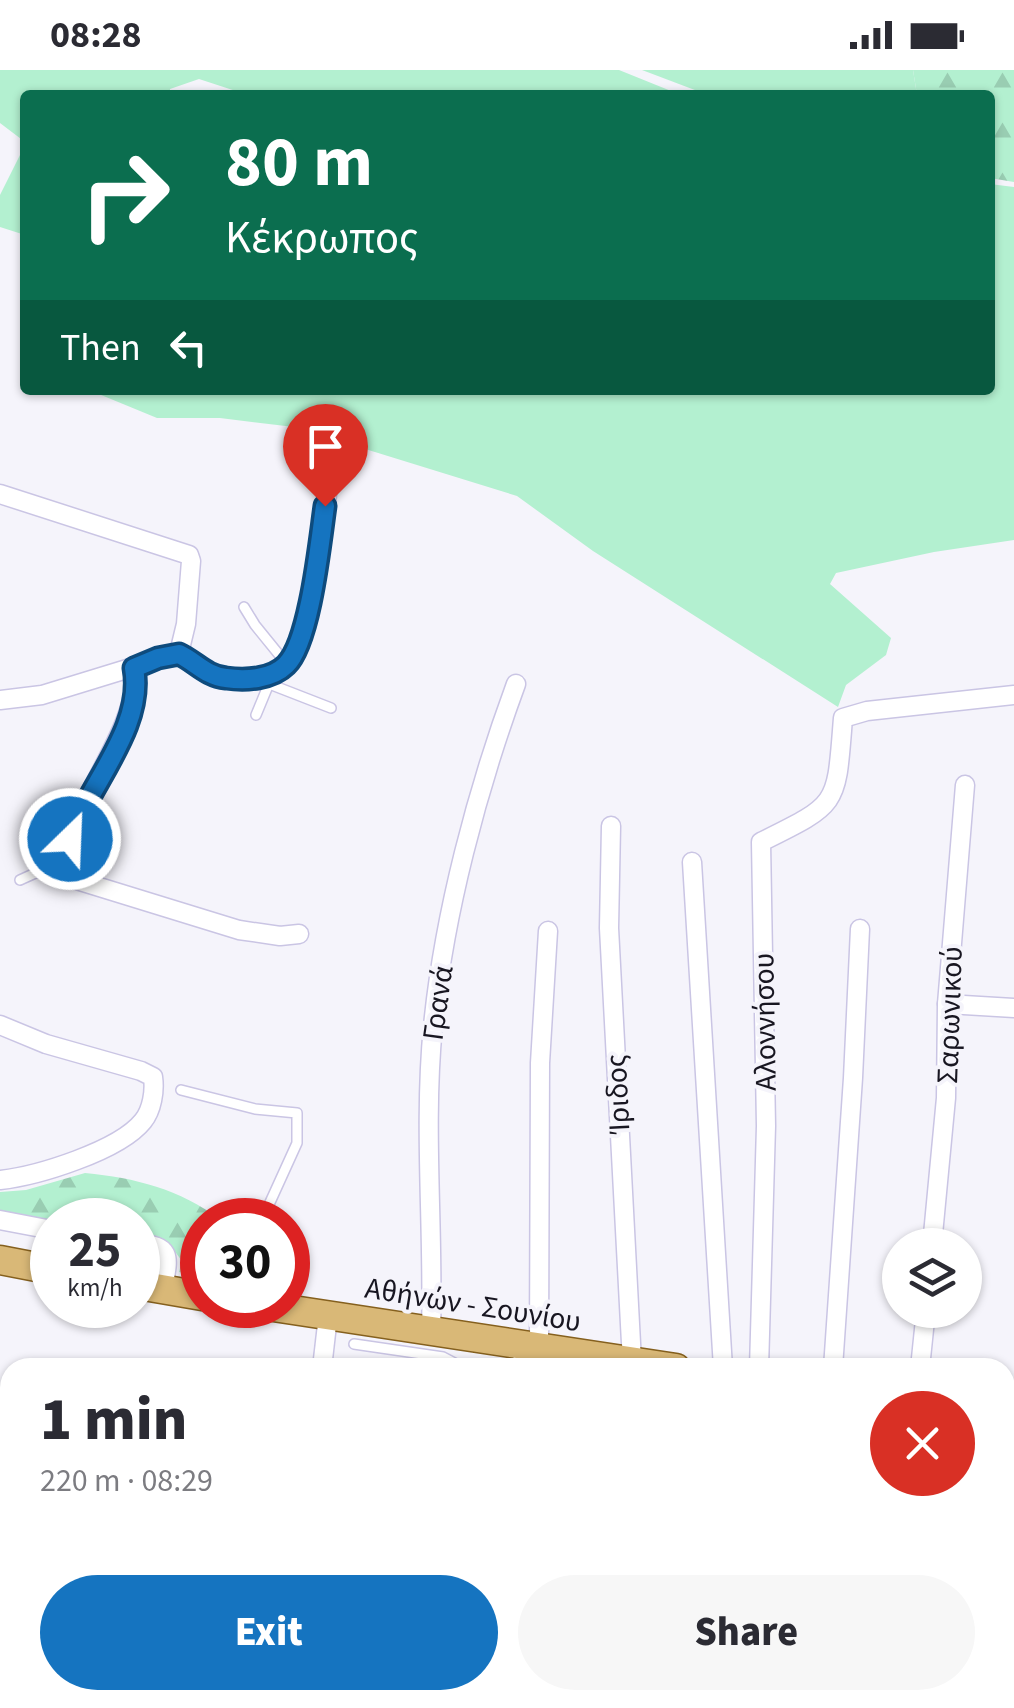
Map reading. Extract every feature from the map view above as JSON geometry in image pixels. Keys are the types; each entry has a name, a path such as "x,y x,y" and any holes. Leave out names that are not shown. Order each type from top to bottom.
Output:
{"main road":[{"path":"0,1260 30,1266"},
{"name":"Αθήνών - Σουνίου","path":"310,1313 431,1332 525,1354 567,1358"}],"street":[{"path":"179,654 198,670 262,682 287,664 299,645 317,565 332,448"},
{"path":"0,494 189,555 188,607 179,654"},
{"path":"0,700 42,695 179,654"},
{"path":"134,668 136,694 129,717 77,818 64,860 70,878 239,930 280,936 299,934"},
{"name":"Γρανά","path":"431,1332 429,1093 433,1025 471,830 489,758 516,684"},
{"name":"Αλοννήσου","path":"758,1358 766,1126 761,842 815,816 829,801 836,788 843,718 867,711 1014,695"},
{"name":"Σαρωνικού","path":"934,1228 946,1098 947,1004 965,785"},
{"name":"Ίριδος","path":"611,826 609,928 620,1358"},
{"name":"Αλοννήσου","path":"692,862 722,1358"},
{"path":"834,1358 854,1078 860,929"},
{"path":"525,1354 548,930"},
{"path":"947,1004 1014,1008"},
{"path":"0,1025 94,1060 142,1070 153,1077 155,1088 146,1118 136,1128 69,1164 29,1177 0,1180"},
{"path":"0,1220 30,1226"},
{"path":"160,1245 168,1262 160,1273"},
{"path":"323,1358 328,1316"},
{"path":"921,1358 924,1328"}],"lane":[{"path":"244,607 287,664"},
{"path":"256,715 262,682 330,708"},
{"path":"20,880 64,860"},
{"path":"181,1090 255,1109 297,1113 296,1143 272,1198"},
{"path":"354,1344 445,1358"}],"green space":[{"path":"0,70 619,70 669,90 233,90 199,79 170,90 20,90 20,138 0,123"},
{"path":"642,70 913,70 916,90 695,90"},
{"path":"913,70 1014,70 1014,182 995,179 995,90 916,90"},
{"path":"20,155 20,233 0,227 0,195"},
{"path":"995,185 1014,187 1014,540 836,573 830,584 891,638 886,655 846,685 838,707 593,551 517,496 294,427 220,418 157,418 101,395 995,395"},
{"path":"85,1173 122,1178 184,1198 180,1198 180,1258 167,1241 160,1240 160,1198 30,1198 30,1220 0,1214 0,1192 26,1190"}],"route":[{"path":"70,839 129,717 136,694 134,668 179,654 198,670 226,678 256,678 267,677 287,664 299,645 325,506"}]}
